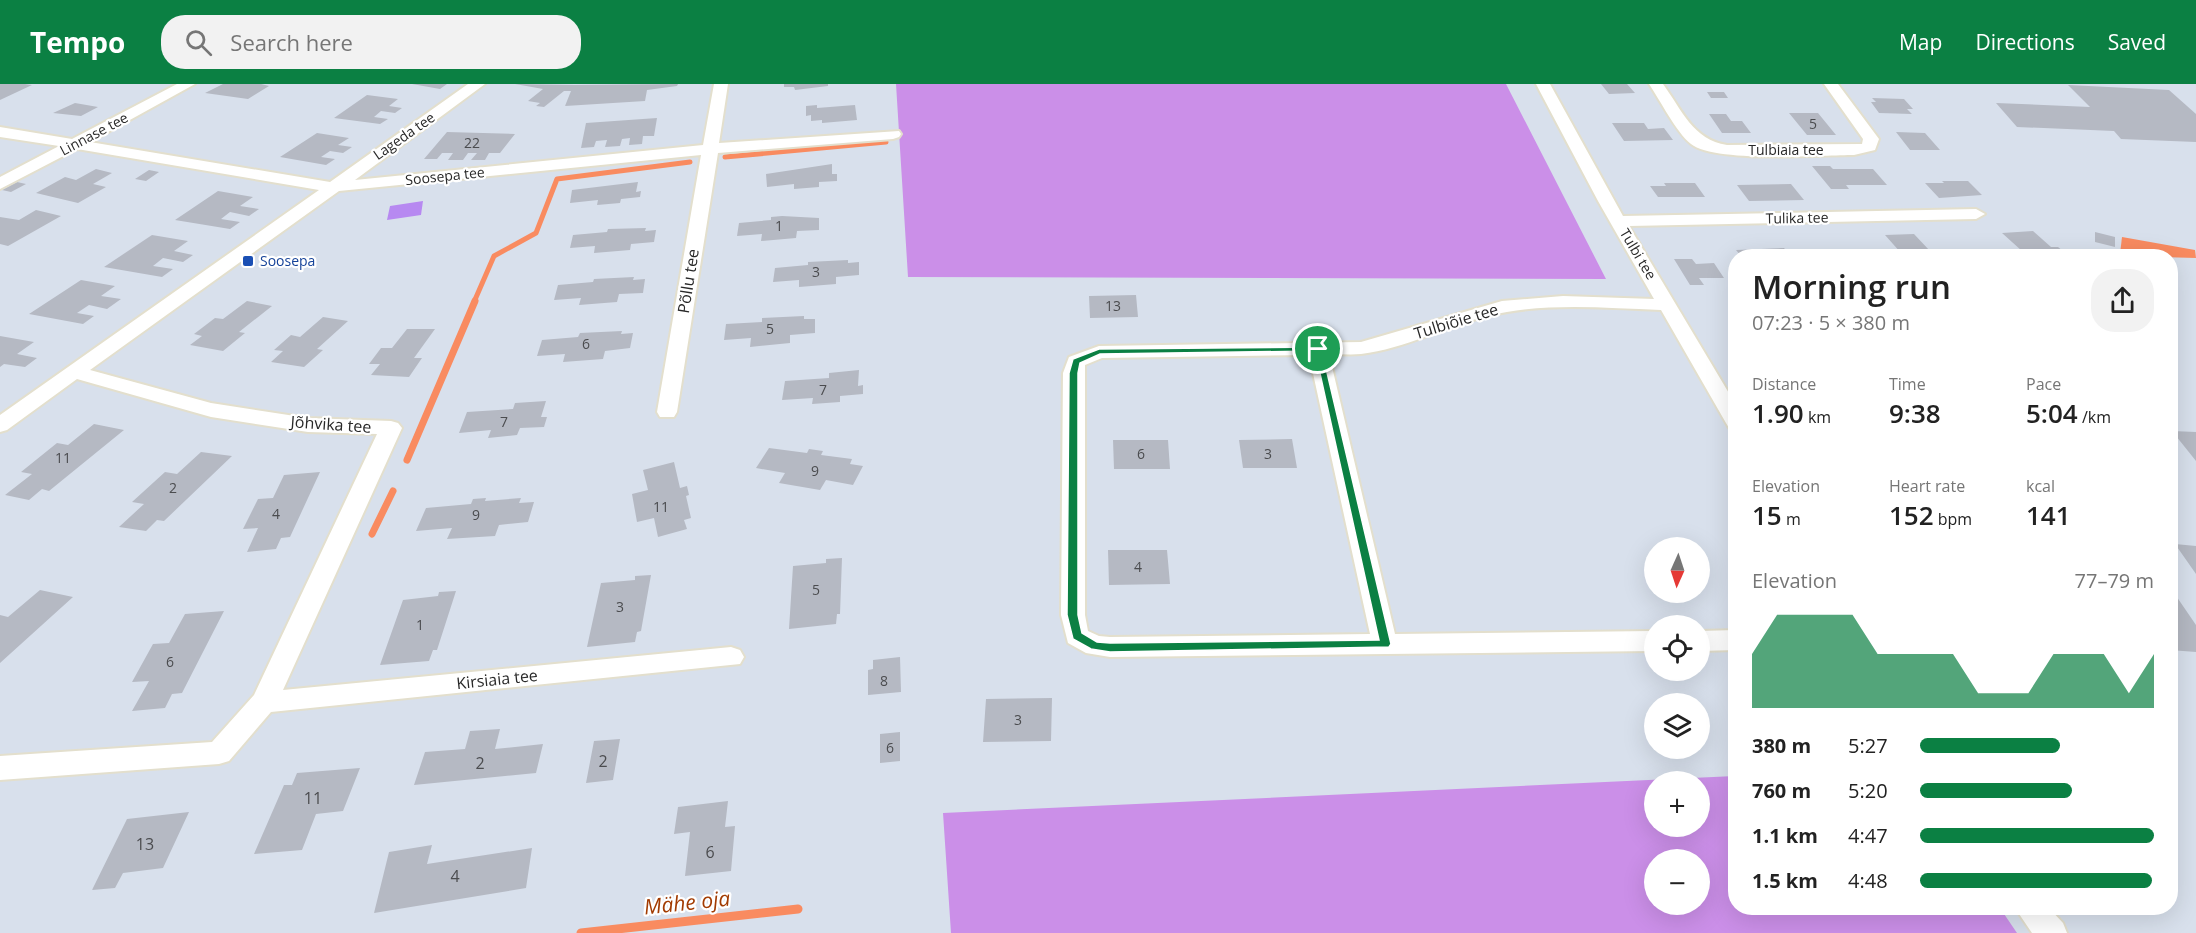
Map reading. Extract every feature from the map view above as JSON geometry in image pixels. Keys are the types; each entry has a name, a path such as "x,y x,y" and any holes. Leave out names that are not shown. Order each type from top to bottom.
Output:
{"street":[{"name":"Linnase tee","path":"0,184 188,84"},
{"name":"Lageda tee","path":"331,187 478,84"},
{"name":"Põllu tee","path":"667,412 708,149 721,84"},
{"name":"Tulbi tee","path":"1543,84 1618,221 1728,409"},
{"name":"Tulbiaia tee","path":"1656,84 1695,140 1707,147 1727,150 1854,150 1869,147 1871,140 1831,84"},
{"name":"Soosepa tee","path":"0,132 331,187 708,149 893,134"},
{"path":"0,425 331,187"},
{"name":"Tulika tee","path":"1618,221 1976,214"},
{"name":"Tulbiõie tee","path":"1644,641 1110,647 1087,643 1077,636 1074,628 1073,373 1076,361 1099,352 1361,348 1381,345 1477,313 1516,305 1668,305"},
{"path":"1318,349 1385,644"},
{"name":"Jõhvika tee","path":"0,768 219,753 264,702 392,428 308,424 211,410 74,372"},
{"path":"1710,640 1728,640"},
{"name":"Kirsiaia tee","path":"264,702 730,657"},
{"path":"2036,915 2052,933"}],"shaded area":[{"path":"896,84 1506,84 1606,279 908,277"},
{"path":"423,201 421,215 387,220 390,206"},
{"path":"2122,237 2195,250 2196,258 2178,257 2178,249 2121,249"},
{"path":"1728,776 1728,915 2005,915 2017,933 951,933 943,813 1644,780 1644,837 1710,837 1710,777"}],"building":[{"path":"0,84 25,84 32,85 0,100"},
{"path":"223,84 269,86 248,99 205,93"},
{"path":"412,84 447,84 440,89"},
{"path":"515,84 678,84 647,90 645,101 565,106 571,91 564,91 544,107 536,106 540,103 528,101 543,89"},
{"path":"784,84 828,84 828,86 795,90 794,87 784,87"},
{"path":"1601,84 1627,84 1635,93 1609,94"},
{"path":"2068,85 2169,90 2196,114 2196,142 2121,139 2114,131 2017,127 1996,103 2090,107"},
{"path":"1707,92 1724,92 1728,98 1711,98"},
{"path":"367,95 398,99 389,106 402,108 395,113 381,111 374,117 388,119 380,124 334,118"},
{"path":"1872,98 1904,99 1913,109 1907,109 1912,114 1879,113 1871,102 1876,102"},
{"path":"75,103 98,107 81,116 53,113"},
{"path":"817,105 817,108 855,105 857,120 822,123 822,120 811,121 811,115 806,116 806,106"},
{"path":"1789,113 1818,113 1836,135 1807,135"},
{"path":"1709,114 1726,114 1731,121 1742,121 1751,133 1722,133"},
{"path":"657,118 654,136 643,136 642,144 629,145 630,138 622,139 620,146 605,147 607,140 596,141 594,147 581,148 586,123"},
{"path":"1612,123 1644,123 1648,129 1664,128 1673,140 1624,141"},
{"path":"447,132 515,134 500,153 489,153 485,160 471,160 477,153 468,153 463,160 448,160 453,153 442,153 437,159 424,159"},
{"path":"1896,132 1925,133 1940,150 1910,150"},
{"path":"317,133 349,138 338,145 352,147 343,153 330,151 321,157 335,159 326,165 280,157"},
{"path":"832,164 832,174 837,174 837,181 819,182 819,187 794,189 794,184 767,187 766,174"},
{"path":"1812,166 1830,166 1833,169 1873,169 1887,185 1846,185 1849,189 1831,189"},
{"path":"96,169 112,173 93,184 106,187 78,203 36,193 65,177 76,180"},
{"path":"149,170 159,172 146,181 135,179"},
{"path":"1942,181 1968,181 1982,195 1939,198 1925,183 1944,183"},
{"path":"17,182 26,184 11,192 2,190"},
{"path":"638,182 636,192 641,191 640,197 621,199 620,203 597,205 598,200 570,203 572,190"},
{"path":"1664,183 1695,183 1705,197 1658,197 1650,186 1666,186"},
{"path":"1791,184 1804,200 1749,201 1737,185"},
{"path":"218,191 253,197 240,206 259,209 249,216 230,212 221,219 240,222 230,229 175,220"},
{"path":"36,210 61,216 8,246 0,244 0,217 19,220"},
{"path":"771,217 819,218 819,230 797,231 796,238 761,241 762,234 737,236 739,223 771,220"},
{"path":"646,228 645,231 656,230 654,242 631,244 630,250 594,253 595,246 570,248 573,235 607,232 608,229"},
{"path":"2033,231 2051,247 2060,249 2020,249 2002,233"},
{"path":"2095,232 2115,237 2115,247 2095,242"},
{"path":"1914,234 1928,249 1897,249 1885,235"},
{"path":"152,235 188,241 174,251 193,255 183,262 163,258 153,266 173,269 162,277 104,267"},
{"path":"1674,259 1692,259 1696,264 1714,263 1724,278 1699,278 1704,285 1690,285"},
{"path":"848,260 848,263 859,262 859,275 836,277 836,284 799,287 799,280 773,282 775,268 808,265 808,262"},
{"path":"634,277 633,280 645,279 643,293 619,294 617,302 579,305 581,298 554,300 558,285 593,282 594,279"},
{"path":"81,280 115,286 101,296 121,299 107,309 89,305 77,313 94,316 83,324 29,314"},
{"path":"1136,295 1138,317 1090,318 1089,296"},
{"path":"247,301 272,306 239,332 245,333 223,351 190,345 202,336 194,334 215,318 223,319"},
{"path":"804,316 804,319 815,319 815,333 790,335 790,343 750,347 751,338 724,340 726,324 762,322 762,318"},
{"path":"323,317 348,321 317,349 323,350 304,367 271,362 283,351 274,350 291,335 300,337"},
{"path":"407,329 435,329 414,358 422,358 409,377 371,375 380,364 369,364 381,348 392,348"},
{"path":"622,331 621,334 633,333 630,348 605,351 603,359 563,362 565,354 537,356 542,340 578,337 580,333"},
{"path":"0,336 34,342 17,354 37,358 25,367 4,364 0,367"},
{"path":"859,370 858,386 863,385 863,394 840,396 840,402 812,404 813,398 782,400 785,381 829,378 829,373"},
{"path":"546,401 541,417 547,417 544,427 520,428 517,435 488,438 491,430 459,433 467,412 513,409 515,403"},
{"path":"94,424 124,430 49,491 42,489 29,500 5,495 32,474 21,472 57,443 68,445"},
{"path":"2178,431 2196,432 2196,461 2178,438"},
{"path":"1292,439 1297,468 1243,468 1239,440"},
{"path":"1113,440 1168,440 1170,469 1114,469"},
{"path":"769,448 807,453 809,449 823,451 821,455 852,459 850,464 863,466 853,485 826,480 820,490 779,483 785,473 756,468"},
{"path":"201,452 232,456 164,521 157,520 146,531 119,527 144,504 132,502 165,472 177,474"},
{"path":"674,462 680,488 687,486 689,495 686,496 691,518 684,520 687,529 658,537 654,518 637,522 632,494 648,490 643,470"},
{"path":"320,472 290,537 281,538 276,549 247,552 258,528 243,529 258,499 273,498 284,475"},
{"path":"486,498 485,501 521,498 519,503 534,502 528,522 499,525 495,536 447,539 452,528 416,531 426,508 471,504 473,499"},
{"path":"2178,544 2196,546 2196,574 2178,548"},
{"path":"1108,550 1167,550 1170,584 1109,585"},
{"path":"842,558 840,614 837,614 836,624 789,629 793,566 826,563 826,559"},
{"path":"651,575 641,631 637,632 635,642 587,647 601,583 635,580 635,576"},
{"path":"40,590 73,597 0,663 0,615 8,617"},
{"path":"456,591 437,650 433,650 429,661 380,665 403,600 438,596 439,592"},
{"path":"2178,599 2196,625 2196,652 2178,651"},
{"path":"224,611 182,693 172,694 165,708 132,711 149,681 132,682 153,644 169,643 185,614"},
{"path":"900,657 901,692 868,695 868,670 873,669 873,660"},
{"path":"1052,698 1051,741 983,742 986,699"},
{"path":"500,729 495,749 543,744 536,773 414,785 425,752 465,749 470,731"},
{"path":"900,732 900,761 880,763 880,734"},
{"path":"620,739 613,780 586,783 594,741"},
{"path":"360,768 343,811 316,814 302,850 254,854 284,785 292,785 297,773"},
{"path":"728,801 725,827 735,826 731,871 685,876 690,832 674,834 678,807"},
{"path":"189,812 163,868 123,873 115,888 92,890 127,819"},
{"path":"432,845 427,864 532,848 526,888 374,913 389,852"}],"waterway":[{"path":"725,157 886,142"},
{"path":"474,302 494,256 536,233 557,179 690,162"},
{"path":"407,460 475,301"},
{"path":"372,534 393,491"},
{"name":"Mähe oja","path":"581,933 798,909"}],"place":[{"name":"Soosepa","path":"248,261"}],"route":[{"path":"1318,349 1385,644 1110,647 1095,646 1077,636 1072,615 1073,373 1076,361 1086,355 1116,351 1318,349"}]}
